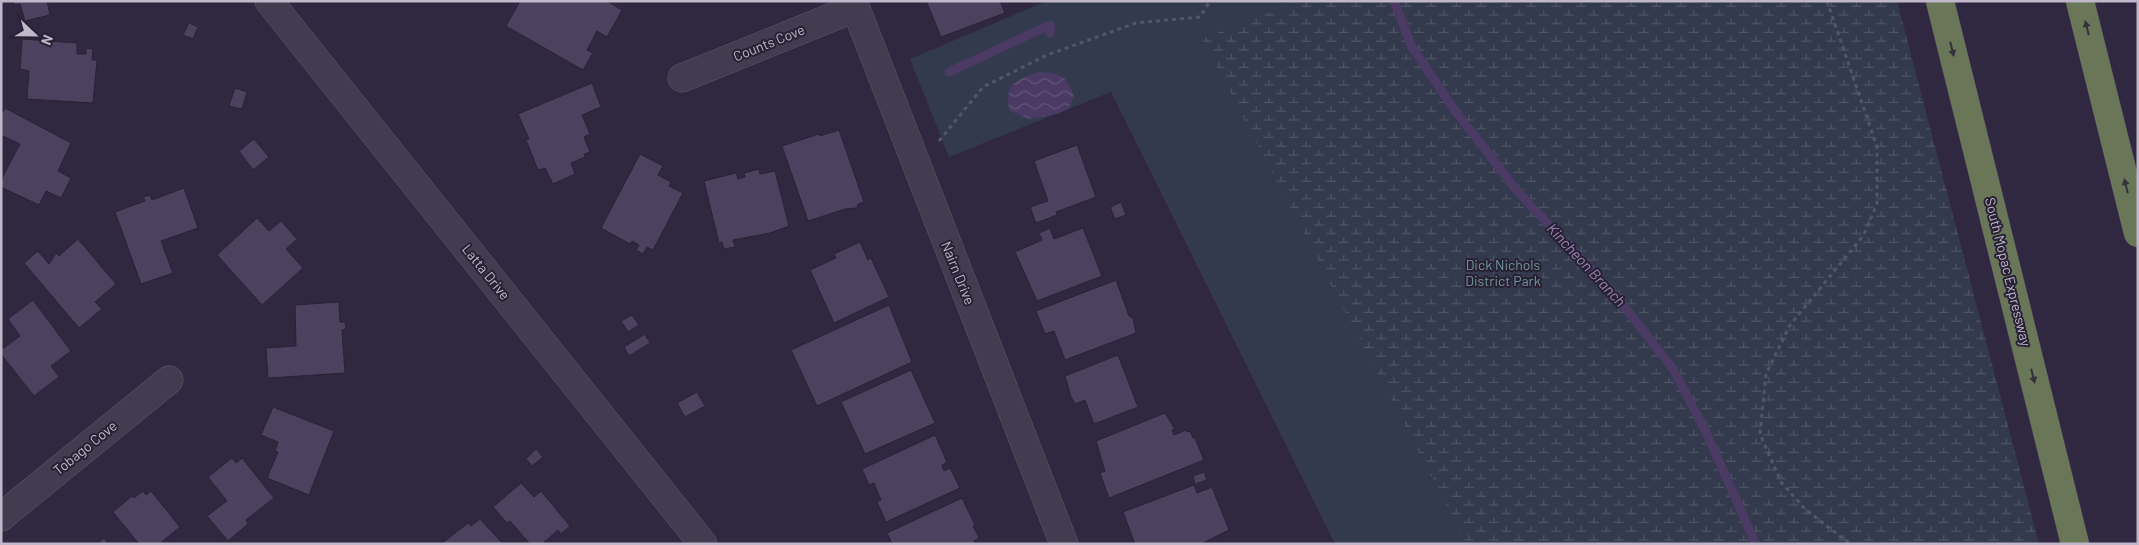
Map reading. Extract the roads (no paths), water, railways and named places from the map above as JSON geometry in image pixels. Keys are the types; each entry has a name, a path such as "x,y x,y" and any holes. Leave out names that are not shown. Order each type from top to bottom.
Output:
{"highway":[{"name":"South Mopac Expressway","path":"1940,1 2075,544"},
{"path":"2080,1 2138,233"}],"street":[{"name":"Latta Drive","path":"269,1 693,540"},
{"name":"Counts Cove","path":"682,78 854,5"},
{"name":"Nairn Drive","path":"854,5 1064,544"},
{"name":"Tobago Cove","path":"1,518 169,380"}],"water":[{"path":"1038,72 1052,73 1062,77 1069,84 1074,97 1068,109 1057,114 1029,119 1010,111 1008,95 1010,89 1017,81"}],"waterway":[{"name":"Kincheon Branch","path":"1394,1 1412,47 1453,108 1518,192 1617,297 1673,369 1706,432 1756,544"},
{"path":"949,72 1050,25 1050,33"}],"park label":[{"name":"Dick Nichols District Park","path":"1503,274"}]}
